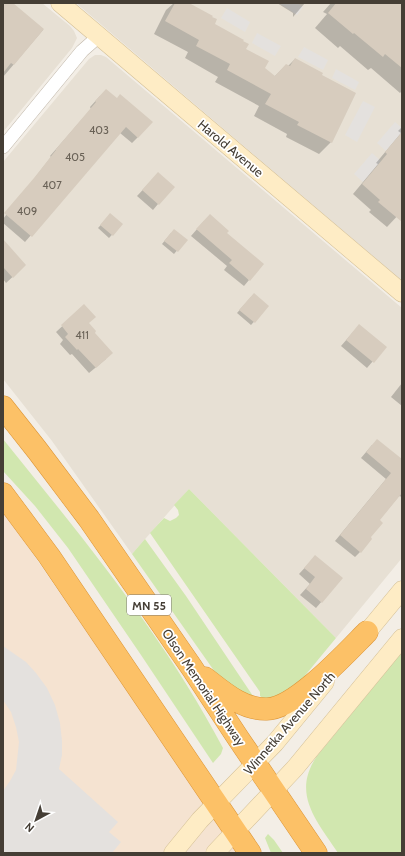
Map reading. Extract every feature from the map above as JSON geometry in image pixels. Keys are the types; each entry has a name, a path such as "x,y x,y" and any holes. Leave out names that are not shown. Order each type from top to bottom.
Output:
{"highway":[{"name":"Olson Memorial Highway","path":"3,407 89,519 192,668 316,853"},
{"path":"3,494 49,556 250,853"},
{"path":"192,668 236,701 256,708 277,708 299,694 320,677 367,632"}],"street":[{"name":"Harold Avenue","path":"60,3 402,293"},
{"path":"3,147 82,51 99,36"},
{"name":"Winnetka Avenue North","path":"173,853 200,820 275,743 402,590"},
{"path":"215,853 296,768 402,638"}],"shaded area":[{"path":"3,3 42,3 70,26 77,38 72,48 3,132"},
{"path":"76,3 402,3 402,281"},
{"path":"279,3 297,3 303,7 297,15"},
{"path":"227,8 250,22 245,32 221,18"},
{"path":"257,33 281,46 275,56 252,43"},
{"path":"304,47 328,60 323,70 298,57"},
{"path":"95,55 106,57 402,308 402,558 336,638 189,489 132,554 52,441 3,379 3,162 89,59"},
{"path":"336,69 359,82 355,90 332,78"},
{"path":"363,101 375,107 357,142 345,135"},
{"path":"395,122 402,128 402,132 386,151 377,143"},
{"path":"372,153 381,161 363,182 354,174"},
{"path":"3,513 17,531 161,740 236,853 3,853"},
{"path":"3,646 26,662 36,673 47,688 55,705 60,723 62,741 62,755 59,769 118,822 109,832 121,842 112,853 3,853 3,791 16,770 19,742 11,712 3,700"}],"green space":[{"path":"3,439 92,550 175,666 223,748 221,754 213,763 68,548 35,506 3,471"},
{"path":"189,489 336,638 298,684 282,696 264,699 260,696 260,692 150,533 164,518 170,521 179,515 178,510 174,505"},
{"path":"145,539 186,596 253,696 247,697 222,682 132,554"},
{"path":"402,652 402,853 338,853 322,830 310,807 306,783 310,770 317,756"},
{"path":"268,834 283,853 271,853 265,838"}],"building":[{"path":"3,3 13,3 44,29 14,65 11,63 3,73"},
{"path":"175,3 189,3 213,16 212,17 217,19 215,24 249,44 246,49 269,61 265,68 275,76 286,64 290,66 295,58 323,73 322,75 356,93 332,143 297,125 299,122 265,104 271,94 227,70 230,64 196,46 199,40 165,21"},
{"path":"336,3 402,3 402,68 385,54 383,57 328,13"},
{"path":"106,89 117,98 120,94 153,122 138,138 126,127 32,237 4,213"},
{"path":"402,132 402,222 378,202 380,200 362,184 387,154 385,152"},
{"path":"158,172 175,187 159,205 142,190"},
{"path":"110,213 123,224 113,236 100,225"},
{"path":"210,214 229,231 227,233 264,264 250,281 229,263 232,260 196,229"},
{"path":"174,229 188,240 178,252 164,241"},
{"path":"3,239 26,265 13,278 3,267"},
{"path":"254,293 269,306 255,323 239,310"},
{"path":"84,304 96,317 89,323 96,331 95,333 113,353 96,368 65,337 68,334 61,325"},
{"path":"359,324 387,347 374,363 346,340"},
{"path":"377,439 402,459 402,493 380,520 383,523 371,537 372,539 361,553 340,535 391,473 366,452"},
{"path":"315,555 343,578 322,603 306,589 315,577 304,568"}]}
